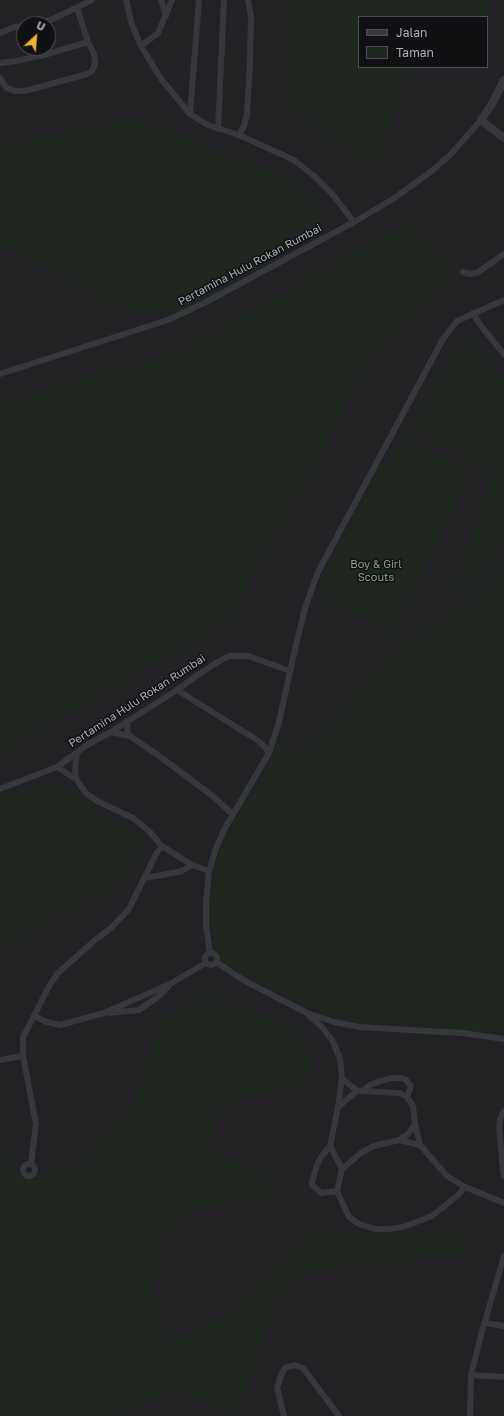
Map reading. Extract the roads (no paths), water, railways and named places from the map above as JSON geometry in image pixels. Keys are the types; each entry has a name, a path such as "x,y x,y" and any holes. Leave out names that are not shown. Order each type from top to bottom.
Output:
{"street":[{"path":"56,18 92,0"},
{"path":"126,0 132,25 141,46 161,79 190,114 199,121 218,129 239,135 294,160 314,176 333,195 354,222"},
{"path":"161,0 166,16"},
{"path":"141,46 158,33 172,0"},
{"path":"190,114 199,0"},
{"path":"218,129 224,0"},
{"path":"239,135 244,126 247,114 251,17 248,0"},
{"path":"0,78 7,88 15,91 24,91 87,74 94,68 94,54 88,42 77,8"},
{"path":"0,33 16,27"},
{"path":"0,63 44,55 88,42"},
{"name":"Pertamina Hulu Rokan Rumbai","path":"0,374 168,320 213,299 354,222 393,199 433,170 460,144 481,120 492,104 504,80"},
{"path":"481,120 504,138"},
{"path":"463,272 469,274 477,273 504,254"},
{"path":"210,953 206,918 209,871 216,848 232,814 269,753 279,722 305,608 318,572 443,339 456,321 504,300"},
{"path":"473,313 481,326 504,354"},
{"name":"Pertamina Hulu Rokan Rumbai","path":"0,789 57,767 96,740 177,690 213,664 230,656 248,656 290,671"},
{"path":"177,690 257,740 269,753"},
{"path":"127,721 128,733 130,736"},
{"path":"111,732 130,736 214,797 232,814"},
{"path":"76,779 75,769 77,753"},
{"path":"57,767 76,779 86,793 97,801 133,818 149,831 162,846 192,865 209,871"},
{"path":"31,1164 36,1124 23,1056 23,1037 49,986 58,973 94,941 112,928 129,909 156,854 162,846"},
{"path":"145,878 182,871 192,865"},
{"path":"210,953 216,956 216,962"},
{"path":"206,963 205,957 210,953"},
{"path":"34,1016 47,1022 60,1024 104,1013 170,984 206,963 211,965 216,962"},
{"path":"216,962 245,981 307,1013 334,1022 359,1027 462,1033 504,1039"},
{"path":"104,1013 139,1010 159,996 170,984"},
{"path":"307,1013 322,1027 332,1040 340,1058 342,1078 330,1146 321,1157 312,1182 312,1186 321,1193 337,1191"},
{"path":"0,1060 23,1056"},
{"path":"342,1078 360,1091 400,1094 407,1097 413,1106 415,1124 420,1145 447,1176 465,1187 504,1203"},
{"path":"338,1107 370,1085 391,1078 405,1079 411,1086 407,1097"},
{"path":"504,1111 500,1118 499,1127 504,1176"},
{"path":"415,1124 408,1134 399,1140 374,1146 362,1152 342,1169 337,1191 349,1217 359,1224 375,1229 403,1227 432,1216 457,1196 465,1187"},
{"path":"399,1140 420,1145"},
{"path":"330,1146 342,1169"},
{"path":"470,1416 471,1375 485,1323 502,1274 504,1256"},
{"path":"485,1323 504,1326"},
{"path":"284,1416 277,1387 285,1368 295,1365 303,1368 339,1416"},
{"path":"471,1375 504,1377"}],"park label":[{"name":"Boy & Girl Scouts","path":"376,571"}]}
